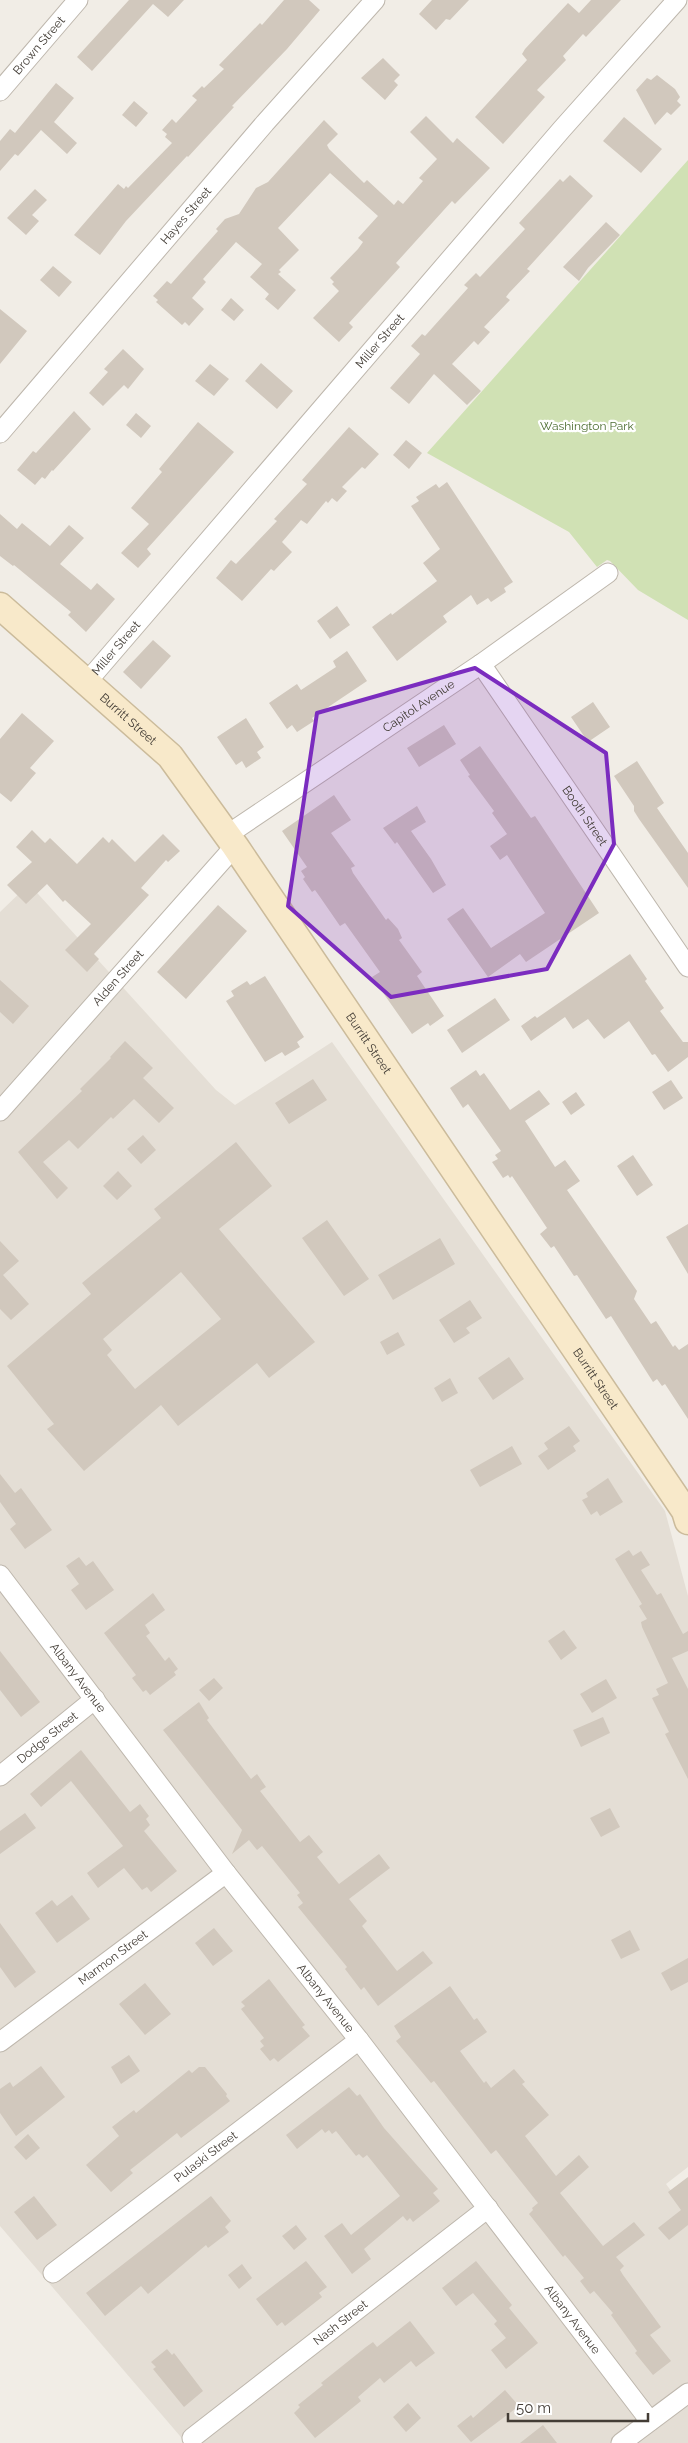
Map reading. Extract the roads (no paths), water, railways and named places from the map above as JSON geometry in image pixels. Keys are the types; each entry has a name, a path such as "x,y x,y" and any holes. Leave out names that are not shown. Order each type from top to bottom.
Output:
{"street":[{"name":"Brown Street","path":"0,91 78,0"},
{"name":"Hayes Street","path":"0,433 258,131 374,0"},
{"name":"Miller Street","path":"86,683 555,136 676,0"},
{"name":"Capitol Avenue","path":"231,840 608,573"},
{"name":"Burritt Street","path":"0,606 170,756 231,840 687,1514"},
{"name":"Booth Street","path":"481,664 688,967"},
{"name":"Alden Street","path":"0,1111 231,840"},
{"name":"Albany Avenue","path":"0,1575 226,1873 488,2208 650,2421"},
{"name":"Dodge Street","path":"0,1776 95,1698"},
{"name":"Marmon Street","path":"0,2042 226,1873"},
{"name":"Pulaski Street","path":"53,2273 358,2040"},
{"name":"Nash Street","path":"192,2438 488,2208"},
{"path":"621,2443 686,2395"}],"park label":[{"name":"Washington Park","path":"587,426"}]}
